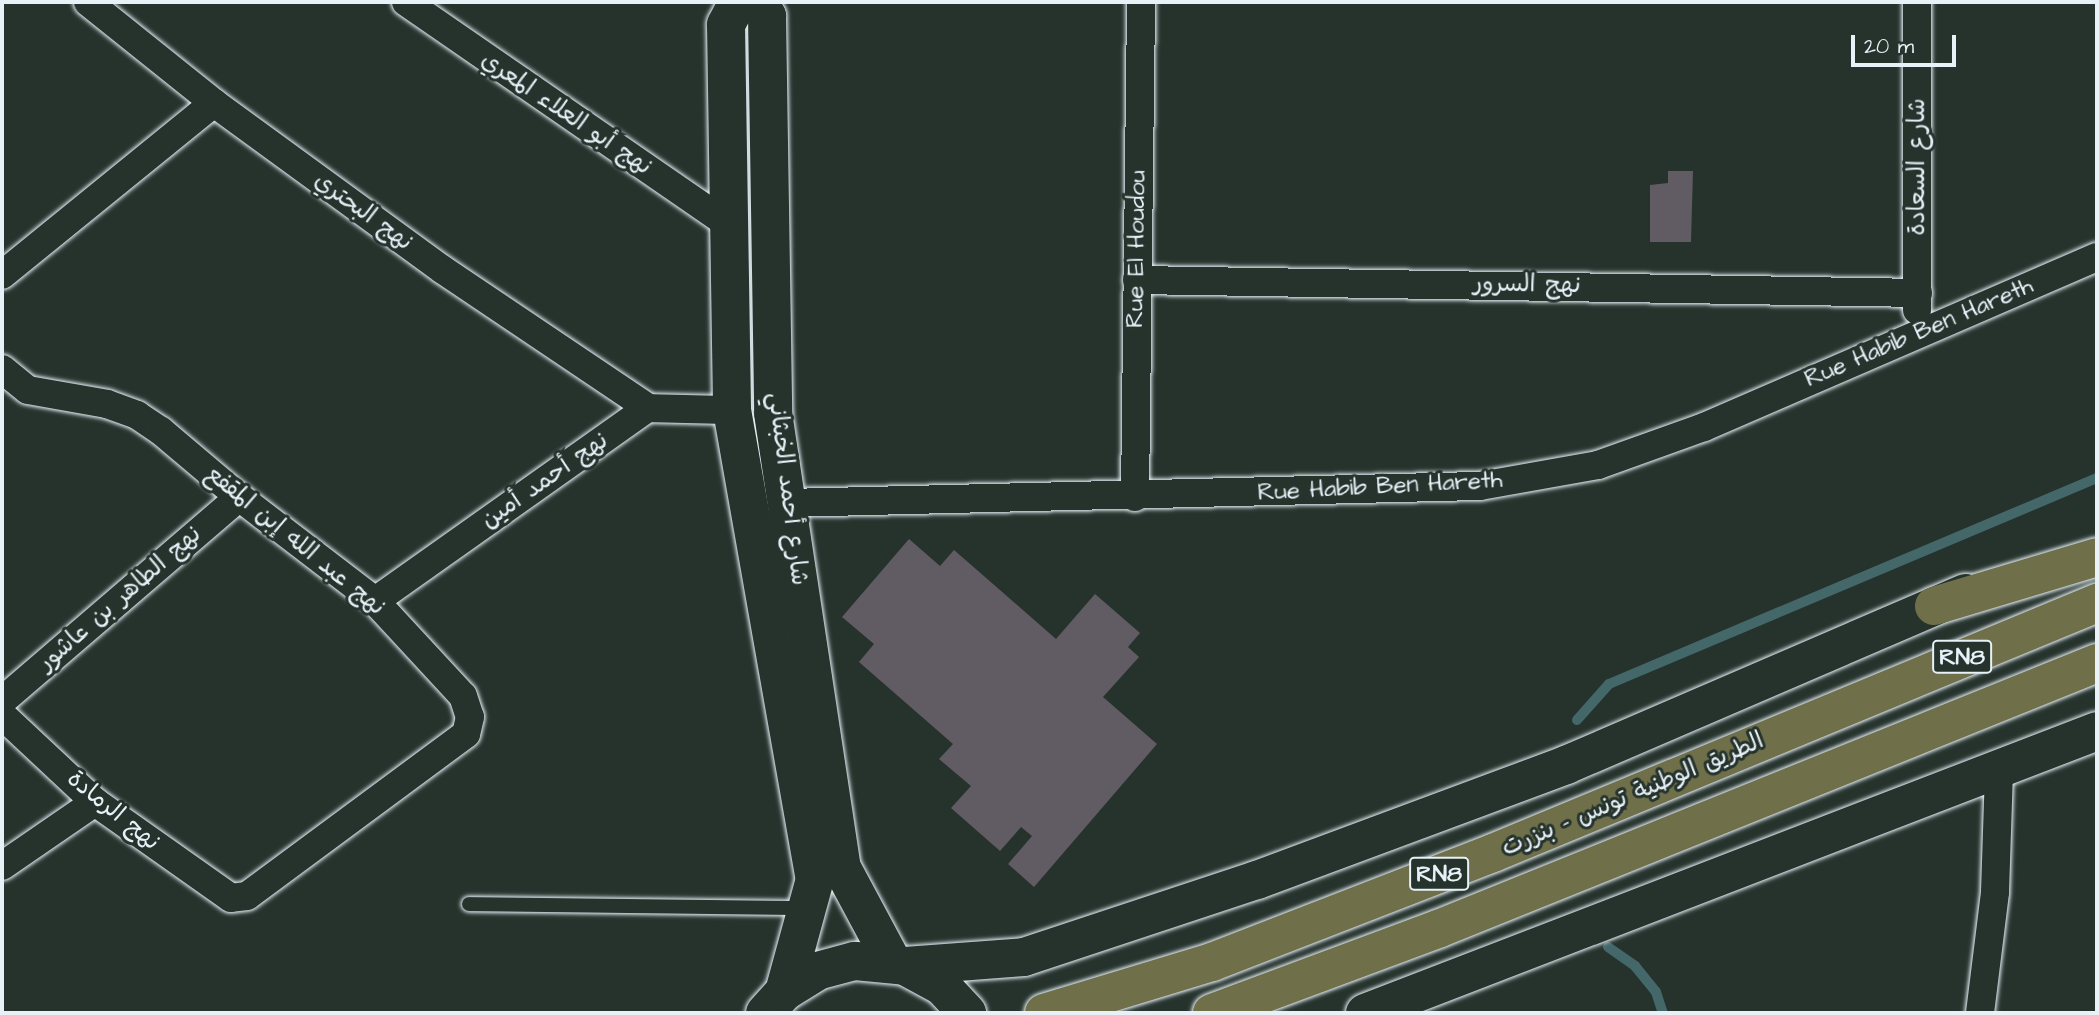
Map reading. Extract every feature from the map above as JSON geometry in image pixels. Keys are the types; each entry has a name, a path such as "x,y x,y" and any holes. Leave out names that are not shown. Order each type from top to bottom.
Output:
{"highway":[{"name":"RN8","path":"1934,606 2097,557"},
{"name":"الطريق الوطنية تونس - بنزرت","path":"1044,1013 1212,962 1493,853 2097,603"},
{"name":"الطريق الوطنية تونس - بنزرت","path":"1212,1013 1844,766 2097,663"}],"street":[{"name":"نهج البحتري","path":"88,2 214,103 443,270 648,408"},
{"name":"نهج أبو العلاء المعري","path":"406,2 728,224"},
{"path":"738,2 726,25 732,410 814,873 808,908 775,1003"},
{"name":"شارع أحمد الخبثاني","path":"758,2 766,16 774,412 787,503 842,868 899,965"},
{"name":"Rue El Houdou","path":"1135,497 1141,2"},
{"name":"شارع السعادة","path":"1917,2 1917,332"},
{"path":"2,275 214,103"},
{"name":"Rue Habib Ben Hareth","path":"787,503 1135,497 1480,486 1598,465 1704,427 1917,332 2097,257"},
{"name":"نهج السرور","path":"1137,280 1918,293"},
{"name":"نهج عبد الله إبن المقفع","path":"2,369 28,390 107,404 137,415 374,601 463,696 470,717 466,734 247,896 231,898"},
{"path":"648,408 732,410"},
{"name":"نهج أحمد أمين","path":"374,601 648,408"},
{"name":"نهج الطاهر بن عاشور","path":"2,701 239,497"},
{"path":"775,1003 817,971 855,961 899,965 1024,957 1257,880 1566,765 1934,606 2097,540"},
{"name":"نهج الرمادة","path":"2,715 95,802 231,898"},
{"path":"1365,1013 1434,1001 2097,732"},
{"path":"1980,1013 1994,892 1999,771"},
{"path":"2,866 95,802"},
{"path":"899,965 942,986 967,1013"}],"lane":[{"path":"469,904 808,908"}],"building":[{"path":"1668,171 1693,171 1691,242 1650,242 1650,185 1668,183"},
{"path":"909,539 940,566 954,550 1056,639 1095,594 1140,633 1128,647 1139,657 1103,697 1157,744 1034,887 1008,864 1032,836 1021,827 1000,851 951,808 971,786 939,759 953,744 859,662 874,644 842,617"}],"waterway":[{"path":"1577,720 1609,684 2097,478"},
{"path":"1608,947 1635,966 1656,992 1663,1013"}]}
